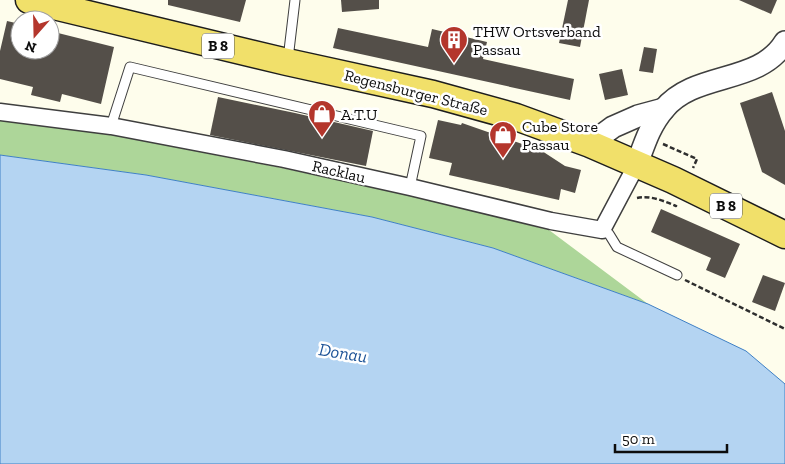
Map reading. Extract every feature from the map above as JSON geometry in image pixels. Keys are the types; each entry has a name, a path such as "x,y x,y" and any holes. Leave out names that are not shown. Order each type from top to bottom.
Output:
{"main road":[{"name":"Regensburger Straße","path":"29,0 287,62 433,94 516,117 590,144 637,164 785,235"}],"street":[{"path":"602,230 637,164 647,138 664,109 681,94 707,82 734,76 762,64 781,48 785,42"},
{"path":"590,144 613,127 638,116 664,109"},
{"name":"Racklau","path":"0,112 111,126 284,159 551,221 602,230"}],"lane":[{"path":"287,62 295,0"},
{"path":"111,126 130,67 421,136 410,187"},
{"path":"602,230 608,234 617,247 677,275"}],"path":[{"path":"630,200 643,197 659,199 676,206 685,186"},
{"path":"677,275 785,329"}],"green space":[{"path":"0,119 109,134 282,168 408,195 549,230 648,304 493,248 372,217 146,175 0,155"}],"water":[{"name":"Donau","path":"0,155 146,175 372,217 493,248 648,304 746,351 785,384 785,464 0,464"}],"building":[{"path":"168,0 246,0 240,22 168,5"},
{"path":"341,0 379,0 379,9 342,12"},
{"path":"568,0 589,0 580,47 559,43"},
{"path":"739,0 777,0 771,14"},
{"path":"7,21 10,22 10,60 60,60 60,34 114,47 101,104 62,94 60,102 31,95 33,87 0,79 0,51"},
{"name":"THW Ortsverband Passau","path":"338,28 428,47 432,29 487,42 483,59 574,79 570,100 333,48"},
{"path":"644,47 657,49 653,73 639,71"},
{"path":"622,69 628,95 605,100 599,74"},
{"path":"772,92 785,131 785,185 762,172 740,103"},
{"name":"A.T.U","path":"218,97 373,131 366,166 210,135"},
{"name":"Cube Store Passau","path":"438,120 461,125 462,123 542,151 565,166 581,170 575,193 561,189 559,200 449,175 452,163 429,158"},
{"path":"661,209 740,244 725,278 706,270 711,258 651,232"},
{"path":"763,275 785,283 775,311 752,302"}],"place":[{"name":"THW Ortsverband Passau","path":"454,64"},
{"name":"A.T.U","path":"322,138"},
{"name":"Cube Store Passau","path":"503,159"}]}
